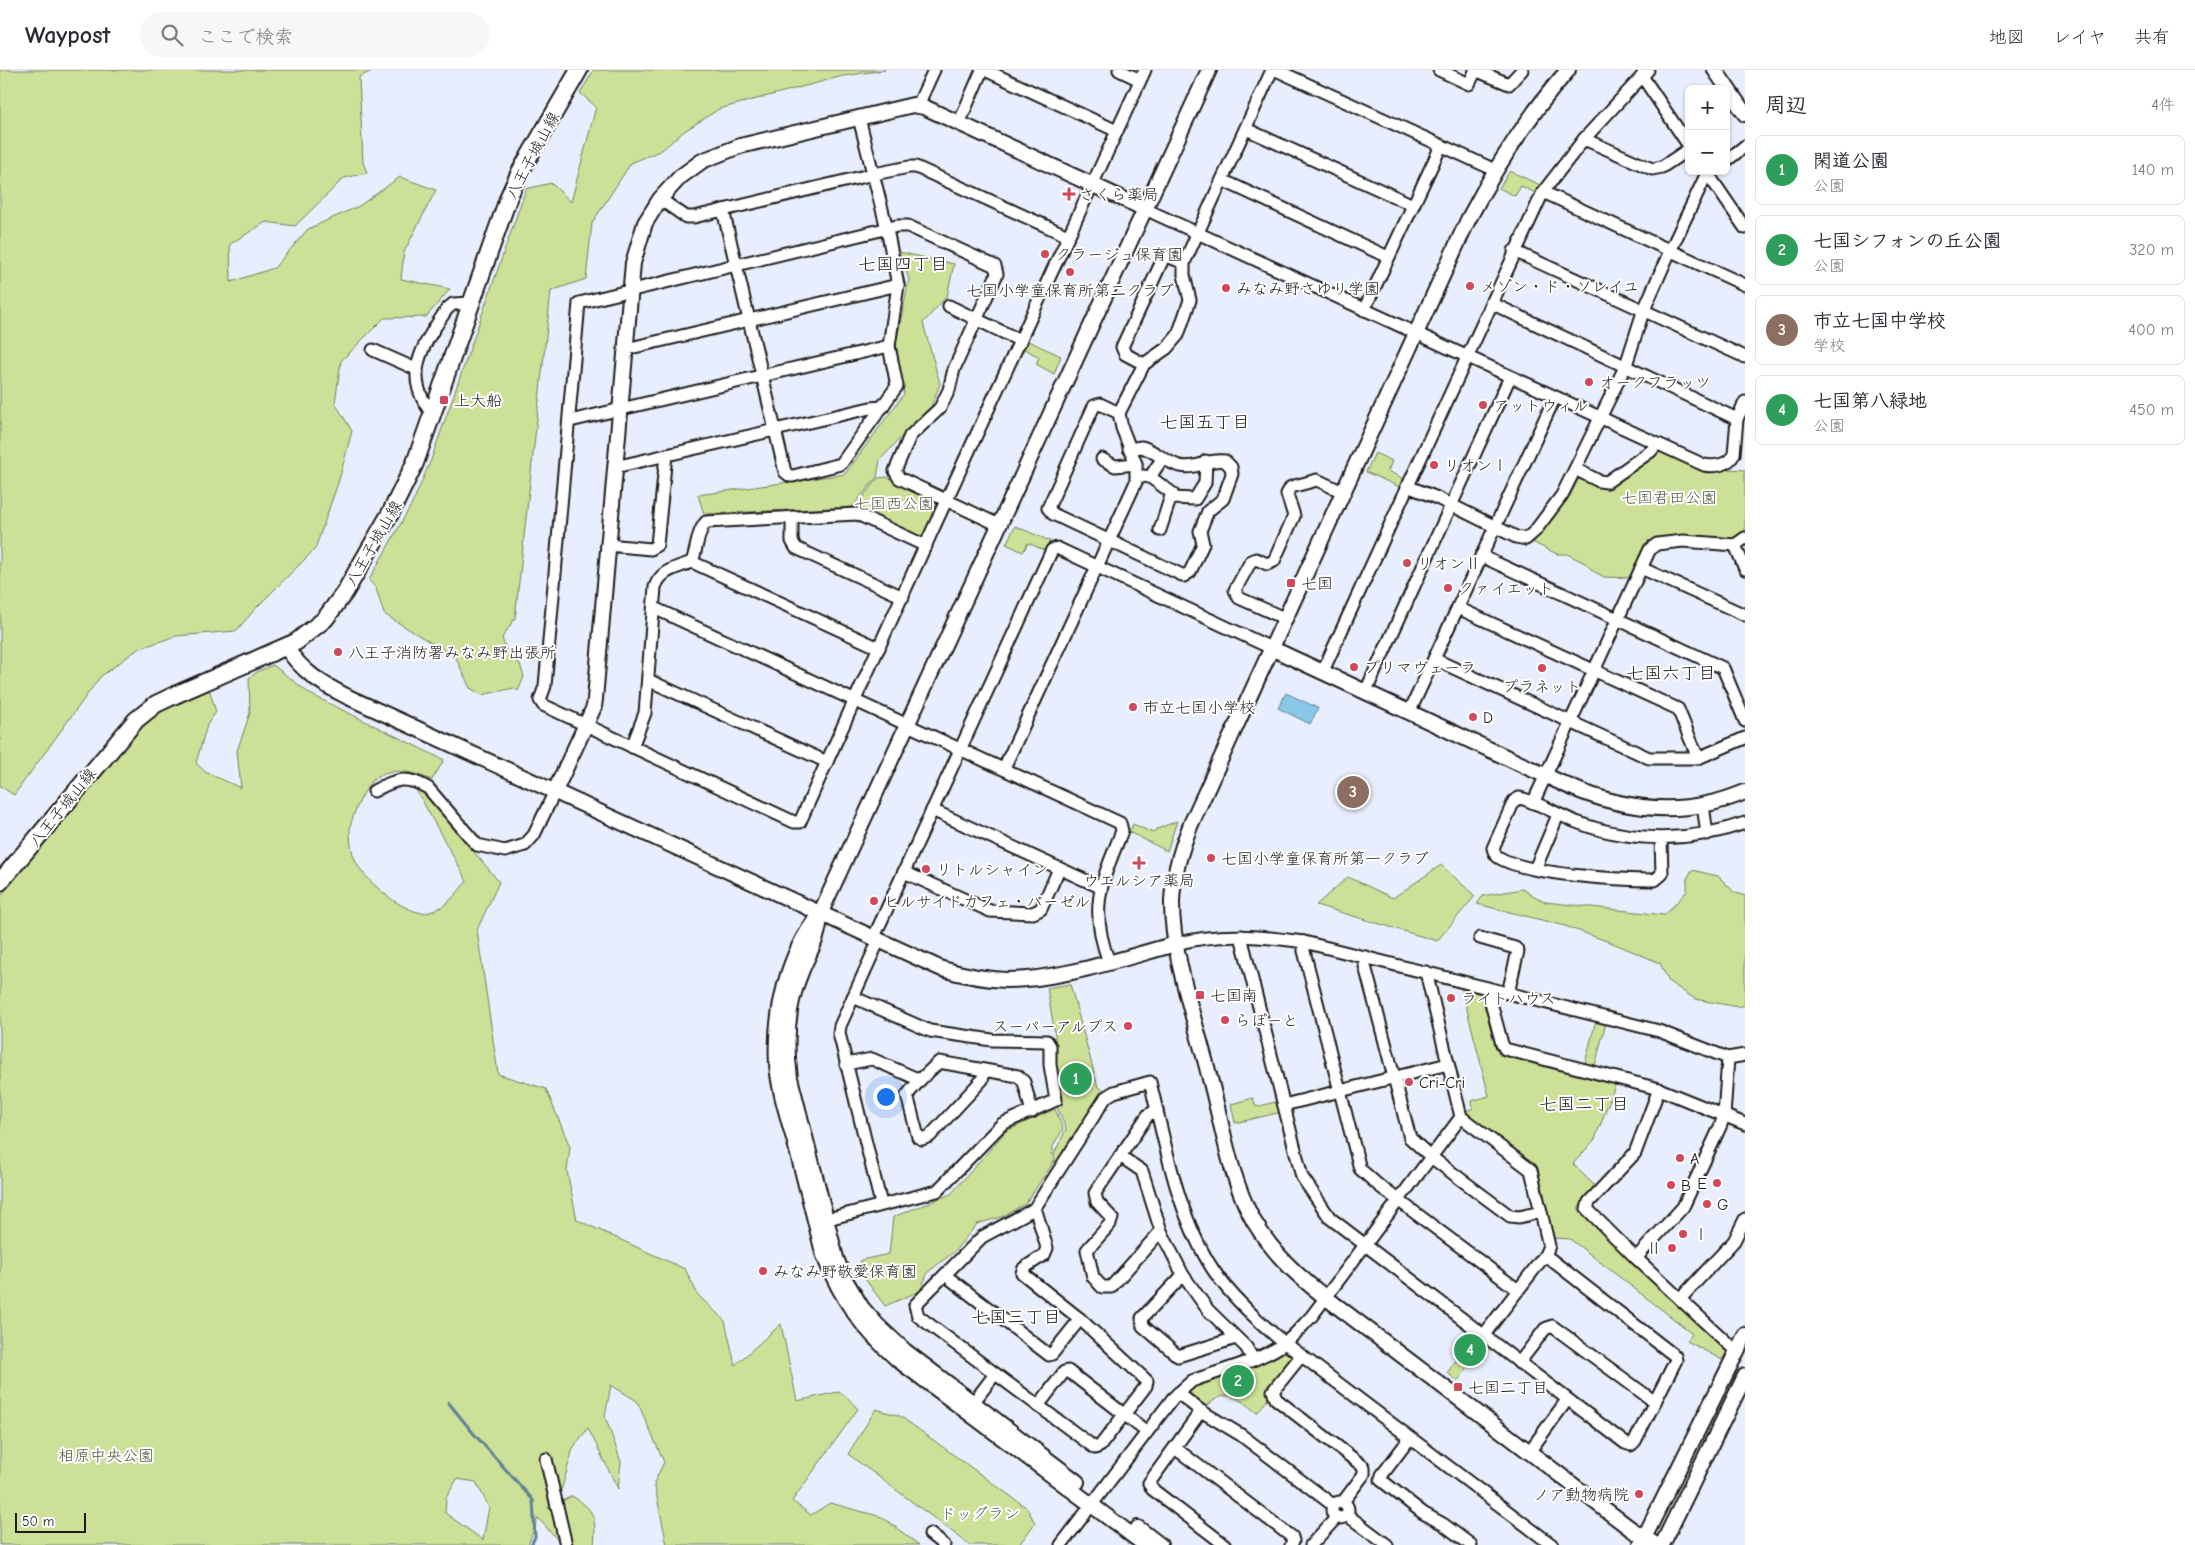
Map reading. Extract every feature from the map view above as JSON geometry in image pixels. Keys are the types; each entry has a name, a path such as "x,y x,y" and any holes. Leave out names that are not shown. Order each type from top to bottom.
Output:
{"main road":[{"name":"八王子城山線","path":"0,882 136,720 156,704 174,695 286,647 316,628 335,607 403,488 433,416 520,172 579,70"}],"street":[{"path":"918,105 934,70"},
{"path":"959,123 983,70 1117,131"},
{"path":"999,525 947,500 899,478 895,471 910,436 940,408 949,390 954,368 997,274 995,266 908,226 887,229 579,303 545,686 540,700 543,705 585,725 800,822 902,597 926,546 947,500 1021,341 1142,75 1119,70"},
{"path":"1160,1545 1094,1501 898,1360 872,1336 855,1316 833,1280 823,1253 821,1220 788,1063 790,1007 800,973 820,932 820,914 1208,70"},
{"path":"1004,768 1136,482 1136,464 1122,428 1120,413 1144,364 1156,358 1178,335 1190,300 1184,275 1184,263 1272,70"},
{"path":"1276,70 1496,170"},
{"path":"1439,70 1469,84 1475,70 1509,84 1522,70"},
{"path":"1568,70 1523,127 1468,220 1284,618 1183,843 1175,874 1172,900 1176,944 1231,1160 1244,1202 1262,1235 1274,1252 1290,1269 1325,1297 1647,1543 1745,1335"},
{"path":"1714,70 1745,114"},
{"path":"1322,673 1514,251 1543,192 1584,139 1645,73 1685,141"},
{"path":"374,791 387,783 399,780 419,782 428,788 477,845 505,851 525,845 534,836 595,699 630,290 633,263 640,236 645,223 660,199 689,169 721,152 749,144 918,105 1704,465 1725,463 1734,454 1737,419 1745,402"},
{"path":"723,210 785,472 793,476 841,464 898,386 889,346 898,285 887,229 859,118"},
{"path":"1246,128 1413,205"},
{"path":"1584,139 1652,169 1662,167 1685,151"},
{"path":"1364,310 1441,146"},
{"path":"1730,158 1745,146"},
{"path":"660,199 686,217 694,217 874,174 916,167 1068,236"},
{"path":"1407,486 1451,504 1522,539 1531,536 1562,495 1626,365 1644,312 1670,251 1707,175"},
{"path":"1710,175 1745,228"},
{"path":"1222,180 1388,257"},
{"path":"1543,192 1745,285"},
{"path":"1514,251 1745,357"},
{"path":"1144,364 1124,354 1122,347 1162,259 1168,256 1184,263"},
{"path":"626,348 898,285"},
{"path":"433,416 422,401 417,386 416,369 429,339 447,310 453,304 472,303"},
{"path":"1491,303 1626,365 1737,419"},
{"path":"949,306 1021,341"},
{"path":"570,421 762,374 889,346"},
{"path":"373,350 416,369"},
{"path":"1365,693 1510,377"},
{"path":"1409,713 1554,397"},
{"path":"1120,413 1100,404 1094,406 1048,505 1052,514 1184,576 1190,572 1203,544 1200,531 1208,511 1223,499 1232,474 1231,467 1225,461 1216,459 1206,461 1194,468 1178,466 1141,447 1130,449"},
{"path":"615,467 870,408 883,407"},
{"path":"1575,469 1599,481 1607,482 1651,451 1656,444"},
{"path":"608,545 651,549 657,545 666,455"},
{"path":"1150,477 1162,459"},
{"path":"1102,460 1114,466 1136,464"},
{"path":"1171,498 1195,499 1205,482 1206,461"},
{"path":"1136,476 1150,477 1172,493 1160,530"},
{"path":"1284,618 1239,598 1235,590 1251,561 1256,559 1267,564 1274,561 1294,516 1287,494 1291,487 1317,480 1343,492"},
{"path":"692,562 697,550 701,528 706,522 857,514 926,546"},
{"path":"792,517 792,541 796,548 902,597"},
{"path":"1533,803 1650,549 1657,544 1683,541 1740,542 1745,569"},
{"path":"881,1204 840,1041 840,1026 904,872 1052,550 1057,548 1322,673 1590,796 1621,805 1664,808 1703,805 1745,792"},
{"path":"1481,556 1723,668 1745,720"},
{"path":"632,747 644,719 655,587 658,578 666,571 692,562 879,648"},
{"path":"1641,568 1745,615"},
{"path":"654,608 1004,768 1120,824 1122,831 1100,887 1099,923 1109,962"},
{"path":"1458,608 1678,709 1698,758"},
{"path":"286,647 304,670 322,684 875,940 942,969 965,975 994,979 1042,977 1109,962 1205,936 1241,936 1304,942 1659,1031 1728,1058 1745,1055"},
{"path":"1434,658 1649,758 1698,758 1745,738"},
{"path":"648,680 827,762"},
{"path":"1661,838 1662,874 1655,880 1620,880 1535,869 1513,864 1498,857 1493,848 1514,801 1519,798 1558,815 1622,835 1684,838 1744,825"},
{"path":"1703,805 1707,834"},
{"path":"932,810 1100,887"},
{"path":"1535,869 1558,815"},
{"path":"904,872 990,911 1033,913 1041,909 1059,869"},
{"path":"1241,936 1305,1184 1335,1223 1628,1445 1634,1442 1655,1402 1676,1360 1674,1353 1545,1255"},
{"path":"1480,938 1515,948 1518,951 1508,993"},
{"path":"1304,942 1304,951 1360,1169 1398,1200 1518,1290"},
{"path":"1366,957 1365,966 1410,1138 1431,1157 1510,1216 1518,1217 1541,1212"},
{"path":"1426,972 1461,1117 1531,1170 1549,1246 1545,1255 1483,1336"},
{"path":"1487,988 1505,1049 1659,1090 1745,1124"},
{"path":"821,1220 936,1191 999,1127 1056,1100 1048,1042 992,1040 930,1031 853,997"},
{"path":"1636,1258 1683,1207 1724,1116 1728,1058"},
{"path":"846,1064 872,1059 920,1080"},
{"path":"985,1070 982,1080 930,1136 922,1140 916,1133 907,1099 909,1092 939,1062 985,1070 1020,1077 1024,1082 1032,1112"},
{"path":"1284,1105 1448,1064"},
{"path":"1034,1209 1047,1248 1044,1255 1024,1268 1022,1273 1080,1319 1146,1379 1146,1386 1100,1446 1095,1448 918,1316 915,1312 915,1305 982,1237 1034,1209 1110,1094 1150,1082 1178,1195 1187,1221 1214,1272 1241,1304 1301,1356 1552,1545"},
{"path":"1659,1090 1635,1153 1587,1206 1589,1212 1636,1258 1737,1352"},
{"path":"1157,1110 1148,1114 1095,1193 1097,1202 1112,1218 1110,1224 1087,1250 1097,1283 1102,1287 1111,1287 1161,1231"},
{"path":"1061,1545 1178,1393 1192,1381 1253,1359 1286,1342 1311,1317 1363,1245 1461,1117"},
{"path":"1120,1156 1142,1171 1161,1231 1183,1275 1208,1310 1249,1351 1253,1359"},
{"path":"1680,1299 1734,1241 1745,1219"},
{"path":"821,1220 840,1269 862,1308 877,1326 905,1351 973,1403 1094,1501 1145,1545"},
{"path":"945,1275 1049,1355 1052,1354 1080,1319"},
{"path":"1183,1275 1142,1318 1143,1326 1178,1356 1236,1338"},
{"path":"1519,1363 1546,1329 1552,1326 1655,1402"},
{"path":"1301,1356 1273,1391 1273,1394 1276,1399 1364,1467 1364,1474 1338,1504"},
{"path":"1038,1406 1064,1372 1068,1371 1147,1432"},
{"path":"973,1403 995,1374"},
{"path":"1662,1545 1745,1376"},
{"path":"1178,1393 1338,1504 1348,1508 1311,1545"},
{"path":"1529,1452 1567,1400"},
{"path":"1202,1411 1150,1480 1150,1486 1224,1545"},
{"path":"1410,1438 1382,1475 1381,1480 1455,1540 1471,1545"},
{"path":"1174,1448 1292,1537 1291,1545"},
{"path":"546,1459 566,1545"},
{"path":"1342,1516 1387,1545"},
{"path":"930,1534 944,1545"}],"green space":[{"path":"0,70 374,70 359,77 363,162 367,173 344,178 295,226 266,222 230,244 231,282 274,268 308,229 359,206 400,177 436,190 404,252 401,279 450,289 426,317 384,318 341,361 335,403 352,431 339,480 315,549 257,607 236,631 176,636 138,649 100,677 14,795 0,786"},
{"path":"594,70 885,70 843,76 719,109 683,132 662,150 631,163 592,223 586,279 551,291 515,618 502,638 508,655 520,664 524,677 518,691 514,688 482,695 470,688 456,658 384,614 376,588 369,580 413,502 431,460 526,189 551,183 571,202 596,107 580,93"},
{"path":"1510,171 1542,186 1537,194 1521,186 1515,196 1499,188"},
{"path":"899,252 954,264 947,296 923,323 940,384 929,412 906,432 880,460 877,477 852,507 704,514 698,495 845,474 904,394 896,344 909,279"},
{"path":"1026,340 1061,356 1054,374 1036,364 1039,357 1023,348"},
{"name":"七国君田公園","path":"1662,449 1708,471 1745,470 1745,533 1735,541 1685,535 1648,541 1631,578 1604,577 1593,571 1585,563 1567,554 1557,554 1532,542 1570,496 1578,480 1582,478 1607,489"},
{"path":"1375,453 1392,461 1388,471 1406,480 1402,488 1366,472"},
{"name":"七国西公園","path":"887,477 937,501 939,506 925,536 920,537 859,508 865,494 878,478"},
{"path":"1015,526 1050,541 1046,551 1028,543 1023,552 1006,544"},
{"name":"相原中央公園","path":"273,665 310,694 444,760 432,780 399,771 384,774 371,782 358,805 351,825 351,847 358,866 386,895 398,903 421,913 436,910 455,895 467,881 415,788 424,791 499,882 477,930 498,1074 546,1089 570,1147 567,1171 577,1220 685,1269 698,1295 725,1321 735,1365 781,1324 797,1401 838,1392 846,1396 858,1409 792,1501 811,1515 830,1503 882,1517 919,1545 667,1545 654,1483 664,1462 637,1401 611,1385 605,1416 621,1462 618,1489 588,1428 573,1448 562,1488 548,1508 572,1496 580,1501 593,1516 595,1528 594,1545 562,1545 538,1518 528,1545 0,1545 0,897 135,731 163,708 209,689 216,712 207,725 196,763 205,772 241,788 237,751 250,713 249,678","holes":["457,1479 476,1482 489,1507 483,1540 445,1513 446,1498"]},
{"path":"1177,821 1167,851 1129,832 1133,824 1153,833 1157,829"},
{"path":"1441,865 1475,896 1437,941 1316,905 1348,877 1393,898"},
{"path":"1692,870 1718,876 1734,892 1745,896 1745,1005 1738,1007 1695,999 1669,982 1660,963 1562,925 1477,904 1483,896 1522,889 1545,902 1665,915 1687,891 1687,879"},
{"path":"1070,984 1098,1087 1104,1090 1055,1164 1054,1154 1066,1129 1057,1107 1062,1104 1055,1070 1055,1035 1047,988"},
{"path":"1461,986 1480,990 1484,994 1499,1055 1616,1083 1595,1139 1573,1164 1596,1187 1578,1208 1725,1348 1726,1353 1722,1360 1687,1341 1692,1333 1570,1239 1552,1238 1537,1167 1466,1111 1473,1108 1472,1101 1489,1096"},
{"path":"1596,1020 1606,1022 1594,1070 1584,1067"},
{"path":"1253,1098 1256,1107 1279,1101 1282,1112 1235,1123 1231,1104"},
{"path":"1055,1109 1063,1129 1053,1146 1052,1165 1025,1204 1001,1217 977,1224 954,1252 928,1272 920,1291 885,1306 859,1271 861,1260 889,1254 893,1217 951,1194 1006,1131"},
{"path":"1475,1334 1484,1340 1470,1359 1472,1362 1458,1381 1447,1373"},
{"path":"1282,1349 1287,1349 1292,1353 1293,1358 1268,1392 1268,1399 1257,1413 1238,1399 1226,1396 1212,1401 1205,1408 1186,1393 1188,1389"},
{"name":"ドッグラン","path":"876,1409 900,1416 1027,1508 1035,1523 1019,1545 970,1545 848,1454"}],"water":[{"path":"1286,693 1318,708 1310,724 1278,708"}],"waterway":[{"path":"448,1402 533,1500 535,1537 531,1545"}],"place":[{"name":"さくら薬局","path":"1069,194"},
{"name":"クラージュ保育園","path":"1045,254"},
{"name":"七国小学童保育所第二クラブ","path":"1070,272"},
{"name":"メゾン・ド・ソレイユ","path":"1470,286"},
{"name":"みなみ野さゆり学園","path":"1226,288"},
{"name":"オークフラッツ","path":"1589,382"},
{"name":"上大船","path":"444,400"},
{"name":"アットウィル","path":"1483,405"},
{"name":"リオンⅠ","path":"1434,465"},
{"name":"リオンⅡ","path":"1407,563"},
{"name":"七国","path":"1291,583"},
{"name":"クァイエット","path":"1448,588"},
{"name":"八王子消防署みなみ野出張所","path":"338,652"},
{"name":"プリマヴェーラ","path":"1354,667"},
{"name":"プラネット","path":"1542,668"},
{"name":"市立七国小学校","path":"1133,707"},
{"name":"D","path":"1473,717"},
{"name":"市立七国中学校","path":"1353,792"},
{"name":"七国小学童保育所第一クラブ","path":"1211,858"},
{"name":"ウエルシア薬局","path":"1139,863"},
{"name":"リトルシャイン","path":"926,869"},
{"name":"ヒルサイドカフェ・バーゼル","path":"874,901"},
{"name":"七国南","path":"1200,995"},
{"name":"ライトハウス","path":"1451,998"},
{"name":"らぽーと","path":"1225,1020"},
{"name":"スーパーアルプス","path":"1128,1026"},
{"name":"閑道公園","path":"1076,1079"},
{"name":"Cri-Cri","path":"1409,1082"},
{"name":"A","path":"1680,1158"},
{"name":"E","path":"1717,1183"},
{"name":"B","path":"1671,1185"},
{"name":"G","path":"1707,1204"},
{"name":"Ⅰ","path":"1683,1234"},
{"name":"Ⅱ","path":"1672,1248"},
{"name":"みなみ野敬愛保育園","path":"763,1271"},
{"name":"七国第八緑地","path":"1470,1350"},
{"name":"七国シフォンの丘公園","path":"1238,1381"},
{"name":"七国二丁目","path":"1458,1387"},
{"name":"ノア動物病院","path":"1639,1494"}],"district":[{"name":"七国四丁目","path":"903,264"},
{"name":"七国五丁目","path":"1205,422"},
{"name":"七国六丁目","path":"1671,673"},
{"name":"七国二丁目","path":"1584,1104"},
{"name":"七国三丁目","path":"1016,1317"}]}
